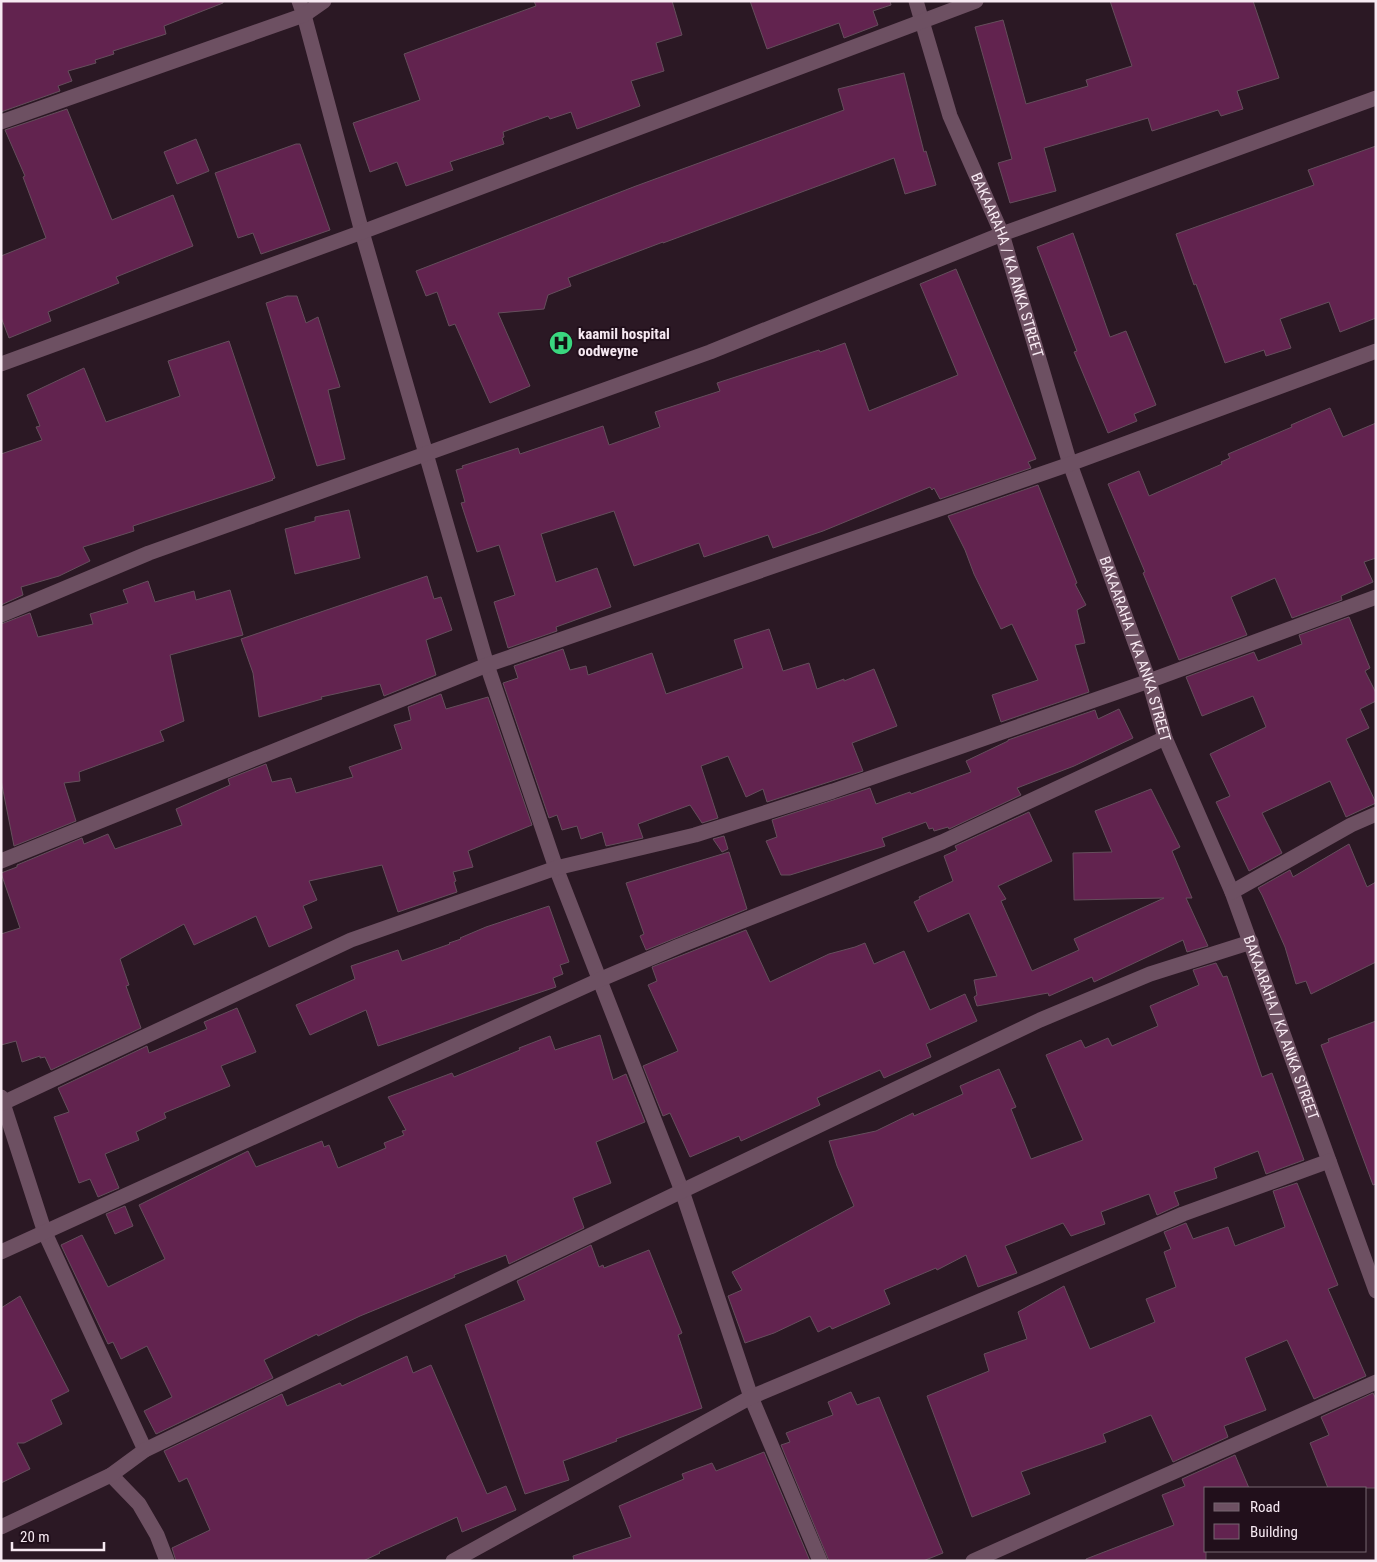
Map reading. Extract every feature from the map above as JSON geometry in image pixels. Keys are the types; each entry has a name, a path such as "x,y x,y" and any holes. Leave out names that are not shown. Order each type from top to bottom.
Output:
{"street":[{"path":"1,122 301,8 324,1"},
{"name":"BAKAARAHA / KA ANKA STREET","path":"916,1 950,116 1002,234 1070,464 1149,681 1165,738 1232,892 1376,1291"},
{"path":"1,364 362,232 976,1"},
{"path":"301,8 362,232 487,665 556,868 682,1191 751,1396 820,1561"},
{"path":"1,615 149,553 710,352 1002,234 1376,98"},
{"path":"1,862 487,665 1070,464 1376,351"},
{"path":"145,1450 46,1233 2,1100 351,940 556,868 695,835 833,791 1149,681 1376,597"},
{"path":"1,1252 599,980 679,946 942,842 1165,738"},
{"path":"1232,892 1351,825 1376,814"},
{"path":"1,1527 111,1475 145,1450 1040,1020 1150,974 1251,942"},
{"path":"452,1561 751,1396 1183,1214 1329,1161"},
{"path":"973,1561 1376,1382"},
{"path":"111,1475 139,1504 157,1535 167,1561"}],"building":[{"path":"1,1 223,1 223,3 164,26 166,34 113,51 114,54 95,60 96,63 68,71 72,81 58,86 60,91 1,112"},
{"path":"534,1 672,1 682,35 656,43 664,71 631,81 640,106 577,129 571,112 550,119 548,116 503,132 504,144 450,162 453,170 406,186 397,162 370,172 353,123 420,100 404,54 536,6"},
{"path":"750,1 890,1 891,5 873,11 878,25 844,38 839,23 767,49"},
{"path":"1110,1 1253,1 1279,78 1237,91 1243,109 1221,116 1218,110 1152,131 1148,118 1044,148 1056,191 1010,203 998,163 1012,159 975,27 1003,20 1026,104 1088,86 1086,80 1132,66"},
{"path":"904,73 924,152 926,151 936,185 905,194 894,158 568,278 571,286 548,295 544,309 498,313 530,386 490,403 455,324 449,326 437,292 426,296 416,271 636,186 844,110 838,89"},
{"path":"67,109 112,220 173,195 193,246 116,277 119,283 48,312 51,321 9,338 1,317 1,256 46,238 23,177 25,176 5,130"},
{"path":"196,139 209,171 177,184 164,152"},
{"path":"300,144 330,230 261,254 253,233 238,238 215,173"},
{"path":"1376,146 1376,318 1340,332 1329,302 1280,319 1291,348 1266,356 1264,350 1225,363 1176,234 1314,185 1308,170"},
{"path":"1073,233 1110,337 1126,331 1156,405 1134,414 1137,421 1108,433 1074,352 1077,351 1037,247"},
{"path":"956,269 1036,459 1028,462 1031,468 940,499 934,488 932,490 930,487 823,531 773,548 768,535 704,557 699,543 634,566 614,511 541,534 556,582 597,568 611,607 556,627 557,631 508,648 494,602 515,595 499,545 477,552 461,503 465,502 456,470 463,468 462,466 518,448 520,454 603,426 609,445 660,427 655,412 720,391 717,383 845,343 869,411 958,375 920,284"},
{"path":"287,296 297,296 306,323 318,317 340,387 328,390 345,459 317,466 266,303"},
{"path":"229,341 275,478 133,526 134,531 83,547 90,561 59,576 21,587 23,595 1,605 1,454 42,440 36,427 40,426 27,395 84,368 106,422 180,396 168,361"},
{"path":"1330,408 1343,437 1376,423 1376,558 1364,562 1373,582 1341,596 1342,600 1292,618 1275,578 1231,597 1247,635 1179,660 1108,484 1139,471 1149,496 1222,464 1221,462 1230,458 1228,454 1292,427 1291,425"},
{"path":"1038,485 1077,583 1075,584 1086,605 1077,610 1085,643 1075,645 1089,692 1001,722 992,695 1038,680 1012,624 1001,629 948,516"},
{"path":"349,510 360,558 295,574 285,529 315,521 315,517"},
{"path":"427,576 434,599 441,597 452,630 426,640 436,675 384,696 380,684 321,697 322,699 259,717 253,673 241,639"},
{"path":"148,581 155,602 194,591 196,600 230,590 243,635 170,655 184,721 160,731 164,741 79,772 80,781 64,783 76,821 14,846 1,780 1,624 30,613 38,637 93,624 90,614 128,603 123,590"},
{"path":"1349,617 1370,668 1365,671 1376,693 1376,701 1360,709 1369,728 1346,739 1376,803 1346,817 1330,781 1262,813 1282,853 1249,871 1216,802 1230,796 1210,754 1266,727 1253,696 1202,716 1186,677 1254,652 1258,661 1302,644 1299,635"},
{"path":"769,629 783,671 809,663 817,689 874,669 897,726 852,743 863,771 767,802 763,789 746,797 728,756 701,766 718,818 702,823 690,805 638,824 643,838 606,846 602,832 581,839 577,826 562,830 557,815 549,818 503,683 518,678 514,666 563,649 570,670 586,666 588,675 652,653 666,694 743,668 734,640"},
{"path":"441,694 446,709 488,697 532,825 468,851 473,867 453,872 457,892 398,912 382,865 309,881 317,900 303,906 312,928 269,947 256,916 194,945 184,924 120,959 129,985 126,986 141,1028 51,1070 45,1057 40,1058 40,1056 22,1062 16,1041 1,1045 1,934 20,928 1,873 82,838 84,844 108,834 115,849 182,825 176,809 230,785 228,779 266,764 272,782 291,778 296,793 353,777 349,767 402,749 394,725 411,720 408,707"},
{"path":"1119,709 1133,738 1074,766 1017,788 1021,795 949,829 948,827 934,831 933,828 929,829 926,822 882,838 885,846 790,875 781,875 766,841 777,837 772,820 870,788 876,804 910,792 911,794 971,772 966,761 1008,740 1095,710 1098,719"},
{"path":"1151,789 1180,847 1172,851 1192,898 1186,898 1208,946 1187,952 1183,940 1094,982 1092,977 1049,996 1048,993 977,1006 974,997 977,995 974,980 997,976 969,913 928,932 914,902 920,899 919,897 953,881 944,856 957,850 955,846 1029,812 1052,861 998,886 1006,899 1001,901 1032,971 1079,950 1074,939 1164,898 1074,900 1073,853 1112,852 1095,811"},
{"path":"724,836 728,849 722,852 713,839"},
{"path":"1349,844 1367,887 1376,882 1376,962 1311,994 1306,981 1296,984 1285,947 1258,888 1290,870 1293,877"},
{"path":"729,852 747,909 646,950 640,936 644,934 626,883"},
{"path":"549,906 569,962 560,965 563,974 553,978 556,987 378,1046 366,1010 310,1035 296,1005 355,979 351,966 398,950 402,961 450,944 486,927"},
{"path":"746,930 770,982 829,954 865,943 874,964 904,951 930,1010 965,994 977,1021 926,1044 931,1057 884,1078 880,1070 817,1098 820,1105 741,1141 739,1136 690,1157 670,1113 663,1116 643,1066 678,1051 648,985 657,981 652,967"},
{"path":"1216,963 1223,977 1227,976 1262,1077 1272,1073 1304,1160 1266,1174 1258,1151 1214,1168 1217,1178 1174,1192 1179,1205 1157,1215 1149,1194 1101,1212 1105,1224 1071,1236 1063,1223 1005,1246 1017,1273 978,1287 966,1255 937,1270 936,1268 884,1290 890,1304 832,1329 830,1326 818,1332 810,1316 774,1333 745,1343 728,1296 742,1290 732,1272 854,1206 837,1166 829,1141 876,1131 913,1113 914,1116 963,1094 960,1086 999,1069 1016,1107 1011,1109 1031,1159 1083,1140 1046,1055 1081,1040 1085,1048 1108,1038 1112,1046 1158,1026 1150,1006 1199,985 1193,970"},
{"path":"237,1008 256,1052 221,1066 230,1086 164,1113 166,1118 136,1132 139,1140 105,1154 119,1188 98,1197 90,1179 79,1183 54,1117 69,1112 58,1088 147,1046 149,1053 207,1029 204,1022"},
{"path":"1376,1021 1376,1184 1373,1185 1321,1045 1329,1042 1328,1039"},
{"path":"600,1035 613,1080 626,1074 645,1122 596,1142 611,1183 573,1198 584,1228 509,1264 506,1255 454,1275 455,1277 360,1316 318,1336 317,1334 264,1360 273,1378 156,1434 144,1411 172,1397 147,1346 121,1359 113,1342 108,1344 61,1245 82,1235 108,1287 165,1259 139,1205 248,1151 256,1167 322,1141 324,1147 329,1145 338,1168 386,1148 384,1143 404,1135 402,1131 406,1130 388,1097 452,1073 454,1077 550,1036 555,1050"},
{"path":"1297,1183 1338,1285 1328,1289 1366,1376 1314,1399 1287,1340 1245,1358 1266,1410 1224,1426 1228,1437 1173,1462 1151,1415 1103,1434 1106,1442 1021,1472 1030,1494 972,1517 927,1396 989,1371 984,1354 1027,1339 1018,1312 1064,1286 1090,1349 1155,1322 1146,1299 1176,1287 1164,1252 1171,1249 1164,1232 1186,1223 1193,1239 1228,1227 1235,1246 1285,1227 1273,1191"},
{"path":"125,1206 133,1226 115,1234 106,1214"},
{"path":"591,1245 599,1267 603,1265 604,1268 649,1250 682,1333 678,1335 702,1408 616,1439 617,1441 563,1461 569,1480 525,1494 465,1325 525,1300 517,1281"},
{"path":"20,1296 69,1391 51,1400 62,1424 24,1443 17,1443 30,1469 1,1483 1,1308"},
{"path":"407,1356 413,1373 431,1365 487,1494 506,1486 516,1510 462,1532 457,1517 363,1561 176,1561 172,1548 210,1530 187,1478 179,1482 164,1451 282,1394 287,1406 340,1383 342,1386"},
{"path":"851,1392 857,1405 879,1397 943,1553 923,1561 829,1561 781,1445 790,1442 786,1433 833,1415 828,1402"},
{"path":"1373,1393 1376,1399 1376,1488 1328,1487 1310,1443 1329,1435 1321,1417"},
{"path":"764,1452 810,1561 574,1561 573,1556 631,1537 619,1506 684,1479 682,1474 712,1463 716,1471"},
{"path":"1235,1455 1249,1487 1204,1487 1204,1552 1206,1552 1206,1561 1086,1561 1086,1559 1174,1525 1162,1495 1185,1486 1182,1479"}],"place":[{"name":"kaamil hospital oodweyne","path":"561,343"}]}
